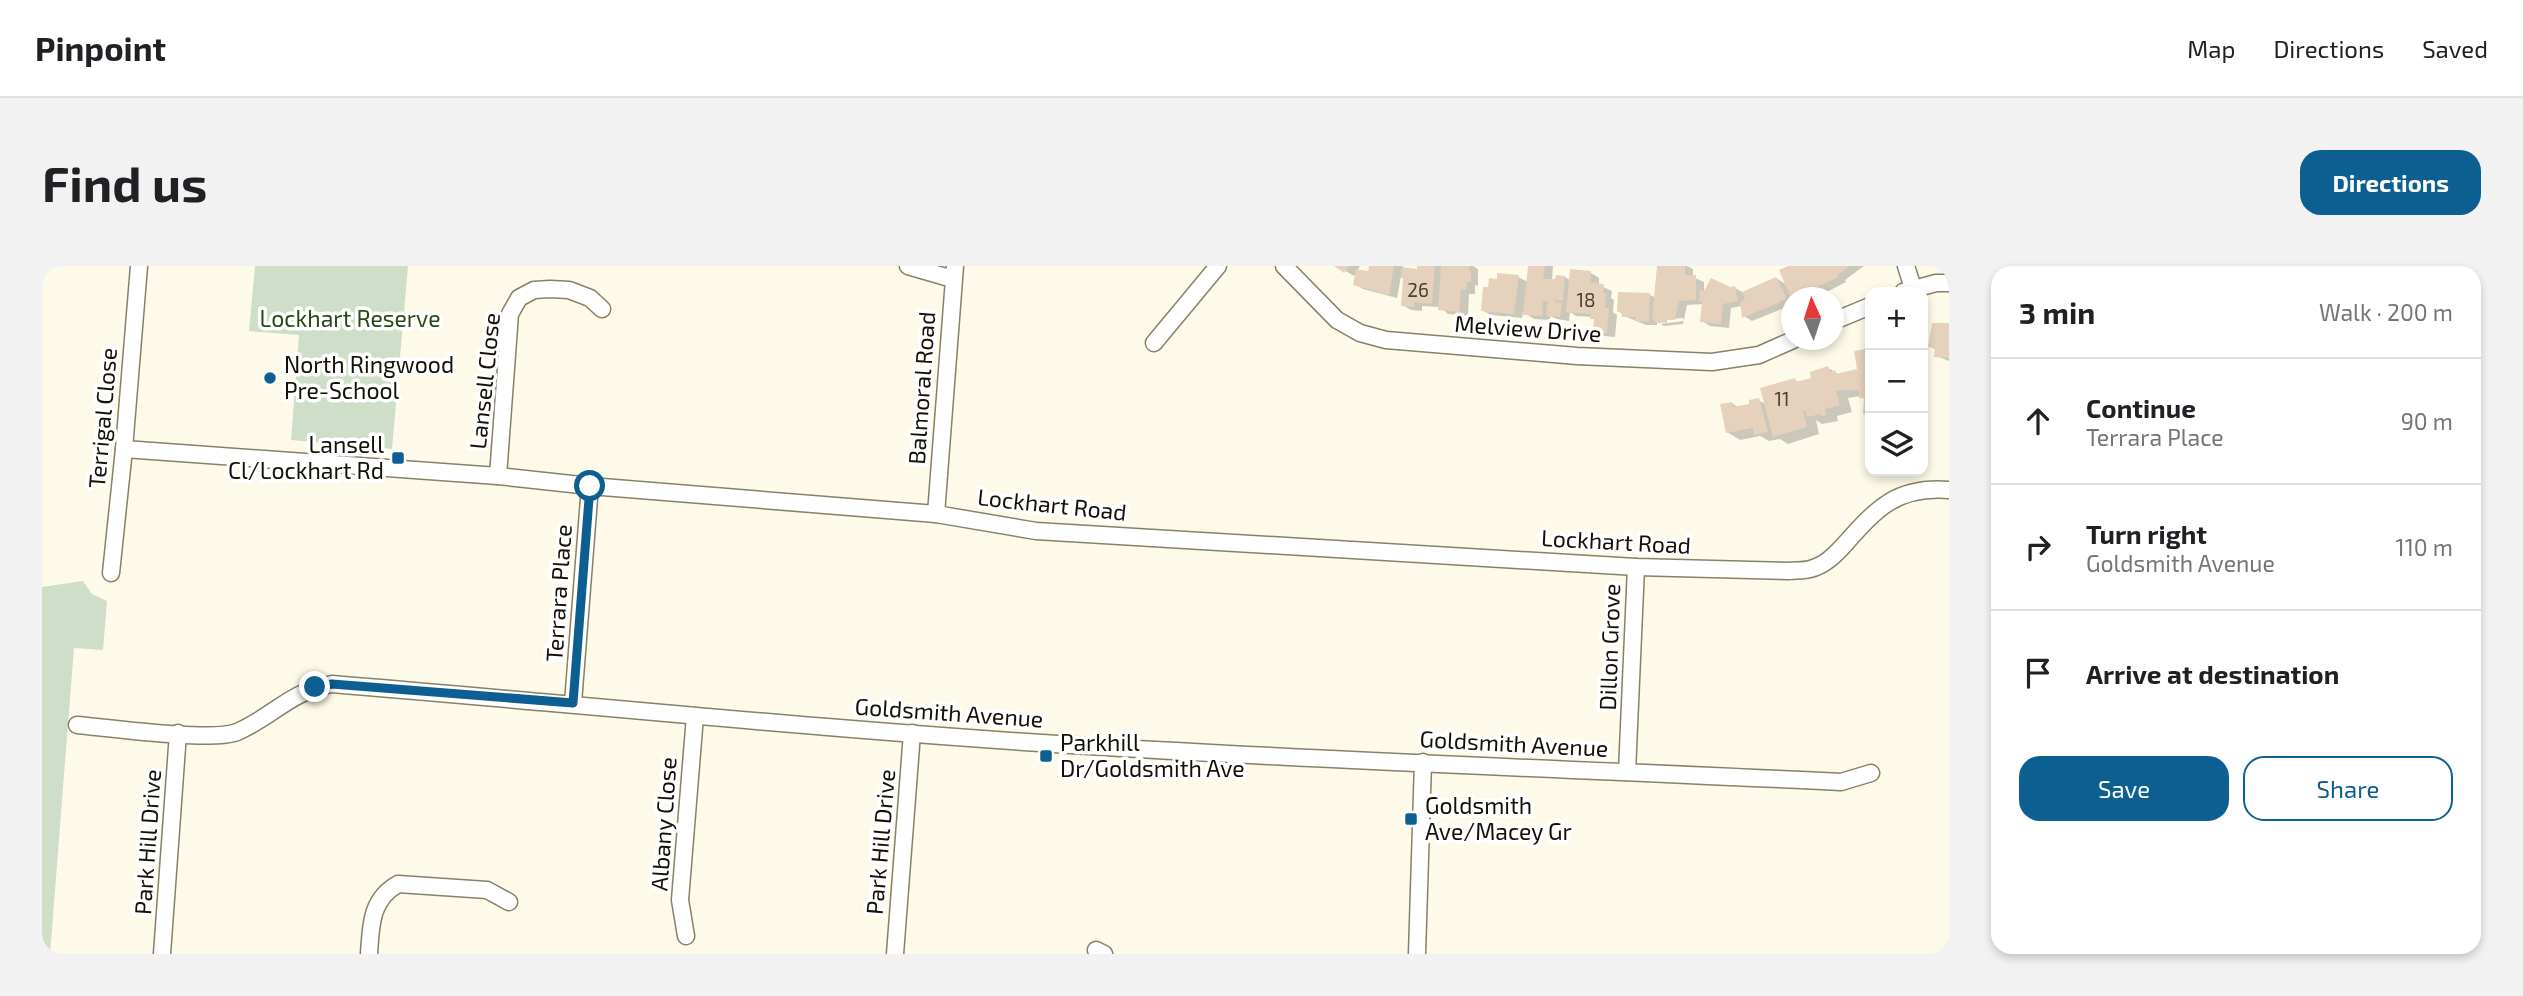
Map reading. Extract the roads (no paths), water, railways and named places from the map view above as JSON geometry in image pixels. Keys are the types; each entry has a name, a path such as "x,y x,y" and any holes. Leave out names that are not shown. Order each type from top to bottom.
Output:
{"street":[{"name":"Terrigal Close","path":"111,573 139,266"},
{"path":"908,266 954,273"},
{"path":"1154,344 1218,266"},
{"name":"Melview Drive","path":"1284,266 1338,320 1360,333 1386,340 1563,355 1712,362 1759,355 1781,345"},
{"path":"1906,266 1908,287"},
{"name":"Balmoral Road","path":"936,514 954,273"},
{"path":"1920,287 1949,283"},
{"name":"Lansell Close","path":"498,476 510,314 519,298 534,290 569,290 590,298 602,309"},
{"path":"1844,317 1865,308"},
{"name":"Lockhart Road","path":"124,449 498,476 936,514 1036,531 1636,567 1811,569 1832,558 1872,513 1896,497 1932,489 1949,490"},
{"name":"Terrara Place","path":"573,703 590,486"},
{"name":"Dillon Grove","path":"1628,772 1636,567"},
{"name":"Goldsmith Avenue","path":"77,725 208,736 235,733 302,692 332,684 573,703 695,716 1104,747 1841,782 1871,774"},
{"name":"Albany Close","path":"686,936 680,900 695,716"},
{"name":"Park Hill Drive","path":"162,954 178,733"},
{"name":"Park Hill Drive","path":"895,954 912,733"},
{"path":"1418,954 1423,762"},
{"path":"369,954 373,911 381,897 398,884 487,890 509,902"}],"place":[{"name":"North Ringwood Pre-School","path":"270,378"},
{"name":"Lansell Cl/Lockhart Rd","path":"398,458"},
{"name":"Parkhill Dr/Goldsmith Ave","path":"1046,756"},
{"name":"Goldsmith Ave/Macey Gr","path":"1411,819"}],"park label":[{"name":"Lockhart Reserve","path":"350,319"}]}
